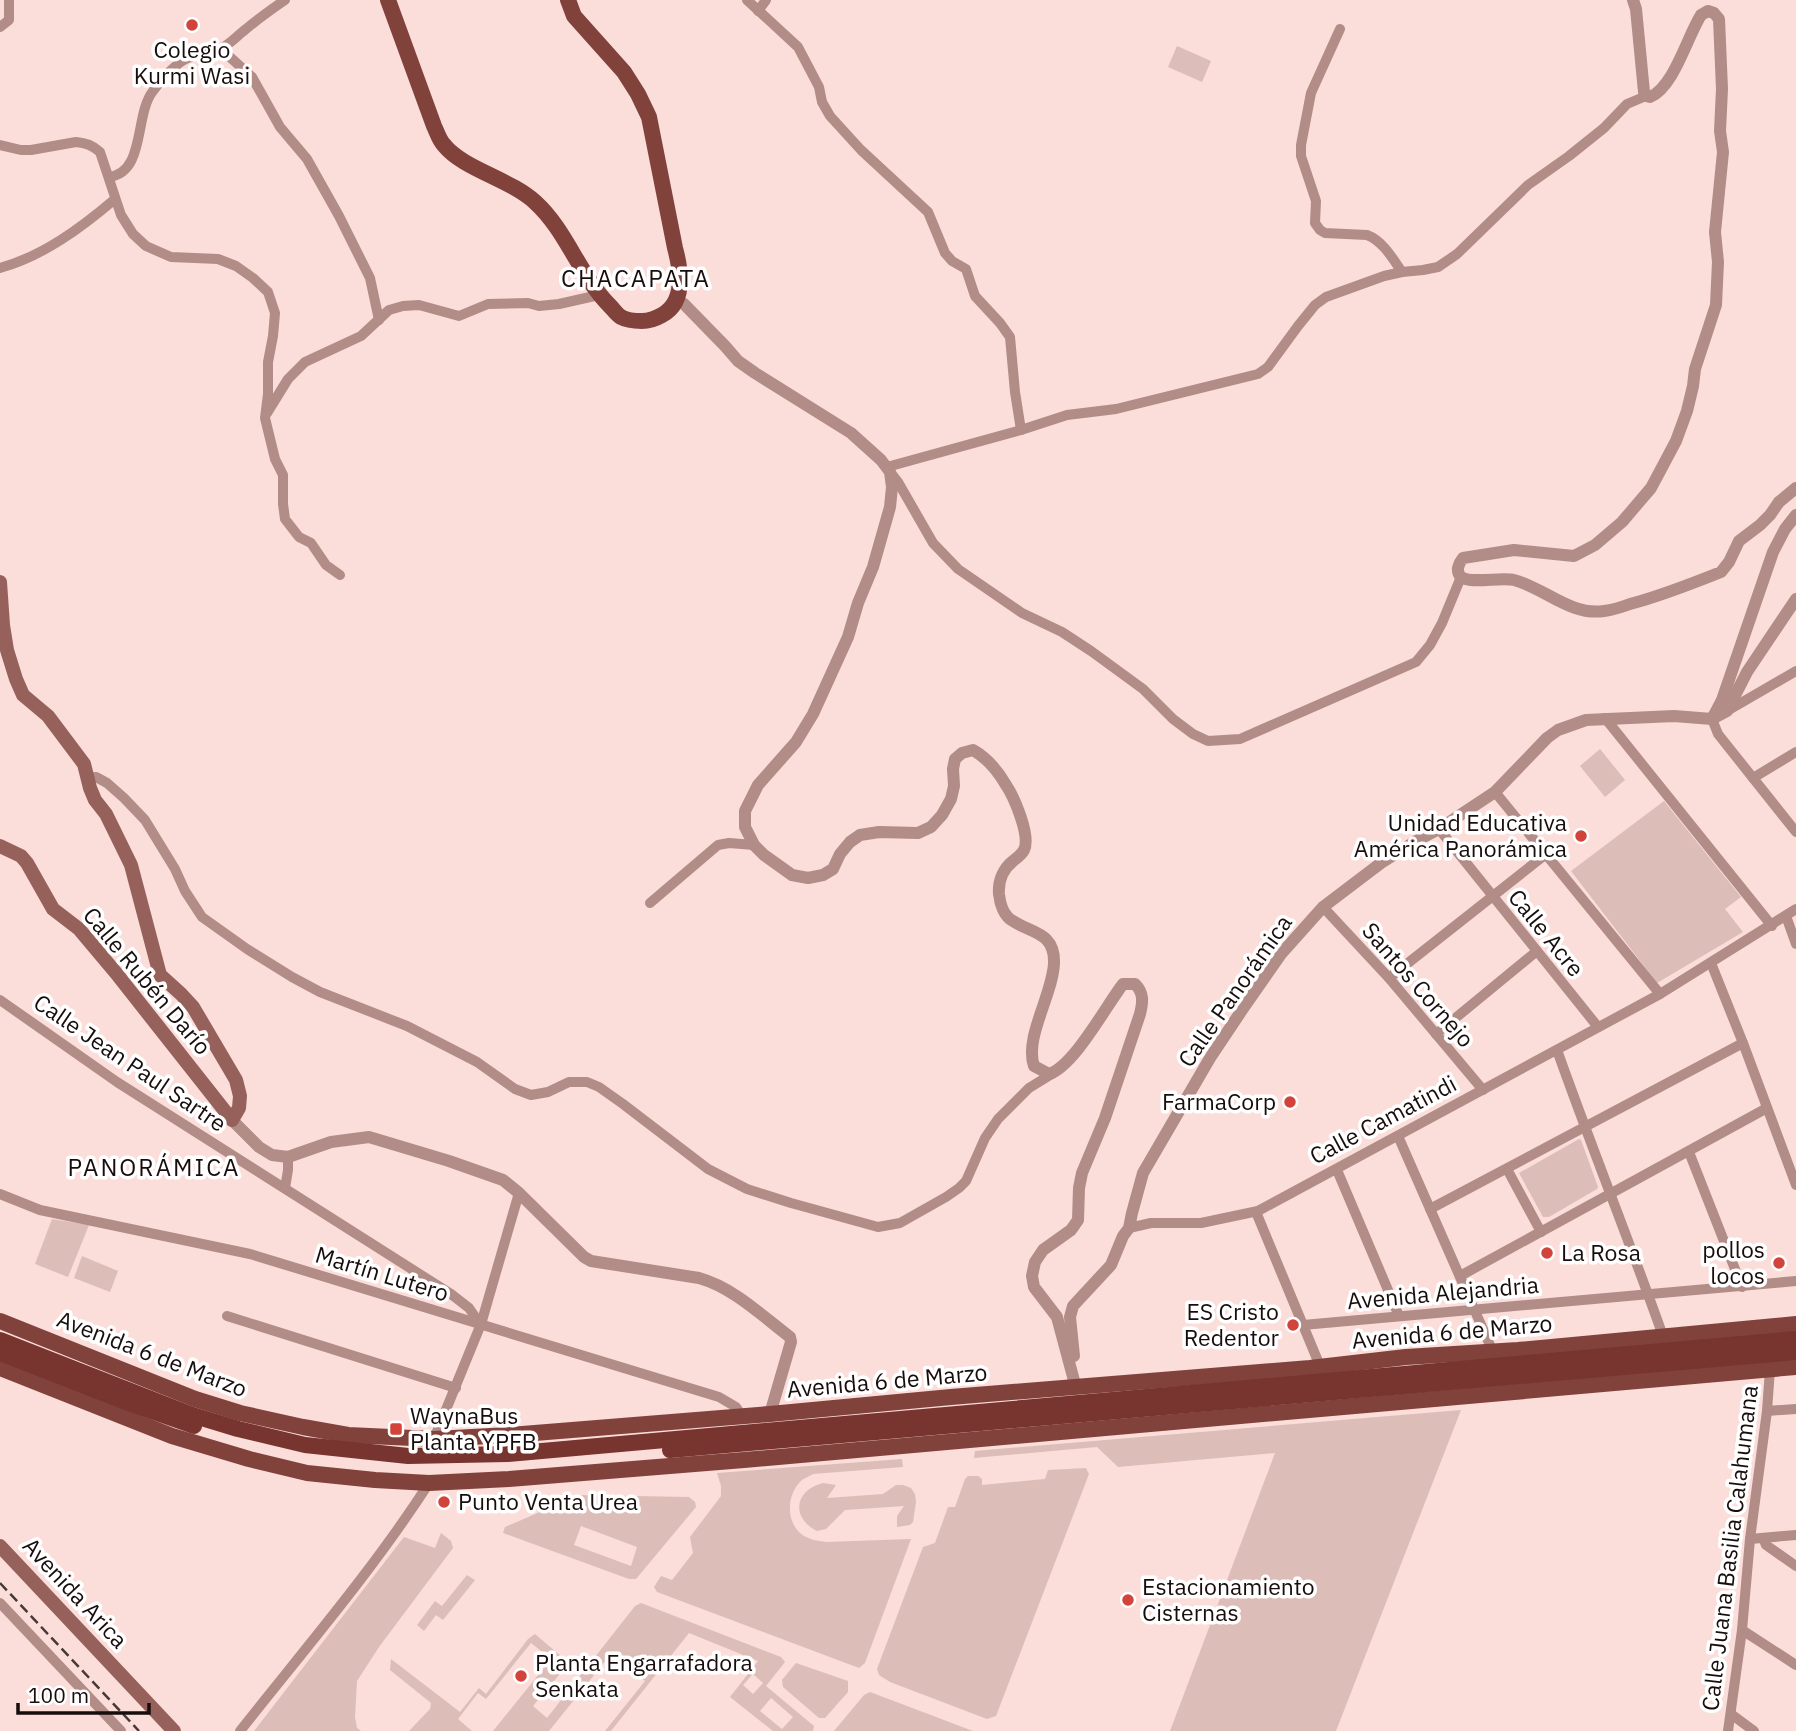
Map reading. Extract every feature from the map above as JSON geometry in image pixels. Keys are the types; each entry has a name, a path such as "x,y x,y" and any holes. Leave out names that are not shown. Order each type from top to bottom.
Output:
{"highway":[{"name":"Avenida 6 de Marzo","path":"0,1340 192,1415 238,1429 305,1444 433,1457 508,1454 1796,1339"},
{"path":"0,1353 126,1402 232,1439 300,1455 366,1464 445,1465 509,1463 689,1448 1796,1352"}],"main road":[{"path":"388,0 443,145 460,159 525,193 544,210 561,232 599,295 621,318 652,321 670,311 677,300 681,278 649,117 624,72 574,16 568,0"},
{"path":"0,582 7,650 16,679 23,695 48,716 84,764 95,800 106,814 131,865 160,975 193,1007 236,1080 240,1096 239,1108 232,1120"},
{"name":"Calle Rubén Darío","path":"0,846 21,856 27,863 53,909 79,929 117,973 232,1120"},
{"name":"Avenida 6 de Marzo","path":"0,1321 195,1399 240,1413 348,1435 434,1439 770,1414 1796,1324"},
{"path":"0,1368 172,1436 249,1459 307,1473 429,1483 744,1460 1796,1367"},
{"name":"Avenida Arica","path":"0,1546 174,1731"}],"street":[{"path":"0,27 9,20 9,0"},
{"path":"109,177 117,176 132,161 145,105 151,93 175,66 188,58 221,49 285,0"},
{"path":"747,0 798,47 819,86 822,102 845,134 928,212 945,253 952,261 966,269 975,296 1010,337 1021,430"},
{"path":"758,11 766,0"},
{"path":"1633,0 1646,96"},
{"path":"677,300 684,304 738,361 851,432 881,460 888,470 898,482 933,542 958,569 1022,613 1062,632 1091,651 1143,690 1173,719 1194,734 1208,741 1240,739 1416,662 1430,645 1442,623 1461,577 1458,564 1463,558 1514,550 1574,555 1595,545 1622,522 1651,488 1676,441 1687,411 1695,369 1716,305 1718,262 1715,232 1723,152 1720,131 1722,89 1719,19 1714,13 1707,11 1701,15 1661,90 1650,97 1646,96 1627,104 1604,128 1528,185 1457,254 1438,267 1402,272 1326,297 1315,305 1268,367 1258,374 1116,409 1067,415 888,470"},
{"path":"1340,29 1311,93 1301,145 1301,156 1316,201 1315,223 1325,233 1374,238 1402,272"},
{"path":"221,49 252,77 280,127 307,159 370,278 379,320"},
{"path":"0,145 21,150 76,142 94,146 100,152 121,215 133,234 146,246 171,257 218,259 236,266 268,292 275,313 264,418 275,459 283,475 285,519 299,537 311,543 326,565 340,575"},
{"path":"0,268 32,256 83,225 115,199"},
{"path":"264,418 288,379 305,362 361,336 389,310 419,305 459,316 488,304 528,303 539,306 599,295"},
{"path":"888,470 892,487 890,507 873,567 858,603 848,638 813,714 796,742 758,785 745,811 745,827 754,845 792,875 808,878 823,875 833,869 840,854 860,835 879,832 918,833 931,827 951,799 955,759 962,753 973,750 984,757 1007,786 1027,840 1023,852 1007,866 1000,879 999,894 1003,912 1012,921 1036,931 1046,939 1052,949 1054,963 1031,1048 1031,1059 1034,1066 1049,1073 1057,1071"},
{"path":"1461,577 1470,580 1511,579 1559,602 1588,611 1604,611 1653,597 1721,572 1739,541 1760,525 1779,502 1796,488"},
{"path":"1796,515 1773,552 1722,700 1712,719 1718,734 1796,832"},
{"path":"1727,711 1747,672 1796,599"},
{"path":"1712,719 1796,671"},
{"name":"Calle Panorámica","path":"1129,1228 1143,1173 1210,1058 1281,954 1323,906 1381,863 1496,792 1547,738 1558,730 1587,720 1605,718 1674,716 1712,719"},
{"path":"1605,718 1772,926"},
{"path":"1753,778 1796,752"},
{"path":"88,778 96,777 107,783 145,820 202,917 292,977 320,992 408,1026 477,1062 515,1089 531,1095 548,1092 569,1082 587,1082 599,1087 708,1169 747,1189 877,1227 900,1223 959,1188 966,1181 985,1138 998,1119 1029,1088 1057,1071 1081,1044 1123,984 1135,984 1143,1003 1105,1118 1082,1173 1078,1220 1070,1230 1043,1250 1035,1262 1032,1276 1034,1287 1057,1317 1076,1388"},
{"path":"1496,792 1660,994"},
{"name":"Calle Acre","path":"1439,829 1598,1027"},
{"path":"650,903 718,845 754,845"},
{"path":"1388,978 1546,854"},
{"name":"Santos Cornejo","path":"1323,906 1483,1090"},
{"name":"Calle Camatindi","path":"1129,1228 1151,1223 1201,1223 1256,1212 1660,994 1796,909"},
{"path":"1786,916 1796,944"},
{"path":"1436,1034 1536,951"},
{"path":"1711,963 1795,1182"},
{"name":"Calle Jean Paul Sartre","path":"0,1000 117,1082 451,1294 469,1308 481,1324"},
{"path":"1430,1209 1743,1043"},
{"path":"1557,1050 1663,1336"},
{"path":"1460,1276 1767,1108"},
{"path":"232,1120 259,1147 272,1155 288,1157 331,1142 369,1137 449,1161 503,1180 584,1257 592,1261 699,1278 729,1290 790,1337 791,1342 770,1414"},
{"path":"1398,1136 1493,1352"},
{"path":"1689,1152 1741,1287"},
{"path":"285,1188 288,1157"},
{"path":"1507,1169 1541,1232"},
{"path":"1337,1170 1399,1316"},
{"path":"434,1439 481,1324 519,1193"},
{"name":"Martín Lutero","path":"0,1194 40,1210 250,1254 719,1397 736,1407 742,1416"},
{"path":"1256,1212 1320,1366"},
{"path":"1076,1388 1070,1317 1073,1306 1111,1265 1129,1228"},
{"name":"Avenida Alejandria","path":"1303,1325 1796,1281"},
{"path":"227,1316 456,1388"},
{"name":"Calle Juana Basilia Calahumana","path":"1728,1731 1742,1630 1770,1369"},
{"path":"1767,1411 1796,1409"},
{"path":"240,1731 364,1575 429,1483"},
{"path":"1750,1539 1796,1535"},
{"path":"1763,1538 1766,1545 1796,1566"},
{"path":"0,1603 121,1731"},
{"path":"1742,1630 1796,1665"},
{"path":"1731,1714 1754,1731"}],"shaded area":[{"path":"1177,46 1211,61 1202,82 1168,67"},
{"path":"1600,749 1625,780 1605,797 1580,766"},
{"path":"1664,801 1741,897 1725,909 1743,932 1657,983 1571,871"},
{"path":"1579,1139 1598,1187 1549,1217 1543,1217 1519,1173"},
{"path":"52,1219 89,1225 68,1277 35,1264"},
{"path":"82,1256 118,1271 110,1292 74,1278"},
{"path":"1461,1410 1336,1731 1170,1731 1275,1453 1118,1467 1097,1447 974,1458 975,1451"},
{"path":"902,1459 903,1467 813,1474 797,1486 791,1501 793,1524 804,1536 812,1539 826,1542 911,1539 865,1663 859,1668 657,1592 654,1587 661,1576 672,1580 693,1553 690,1537 721,1496 717,1473"},
{"path":"1086,1468 1089,1474 996,1716 987,1719 890,1682 879,1675 877,1669 923,1547 935,1543 948,1507 955,1507 968,1476 978,1476 982,1479 982,1485 1045,1479 1048,1470"},
{"path":"823,1483 836,1485 827,1498 883,1494 896,1485 911,1488 916,1502 913,1522 897,1527 897,1516 904,1506 845,1510 826,1529 817,1531 803,1519 799,1504 806,1491"},
{"path":"579,1495 689,1497 696,1507 636,1579 629,1579 503,1533 505,1527","holes":["581,1526 637,1547 631,1566 574,1545"]},
{"path":"441,1533 451,1541 453,1548 357,1681 355,1717 357,1728 361,1731 254,1731 404,1537 435,1548"},
{"path":"467,1575 475,1580 443,1620 436,1615 424,1631 417,1625 435,1601 442,1606"},
{"path":"641,1603 781,1657 785,1662 766,1686 814,1726 813,1731 773,1731 730,1697 758,1661 689,1633 611,1731 605,1731 645,1681 611,1654 549,1731 493,1731 551,1659 531,1643 486,1699 478,1693 458,1719 472,1731 409,1731 430,1709 431,1703 390,1670 391,1659 460,1712 479,1688 486,1694 528,1639 535,1634 569,1663 533,1706 547,1718 635,1606","holes":["753,1674 763,1683 753,1694 743,1685","771,1698 793,1717 782,1729 760,1711"]},
{"path":"796,1663 848,1681 848,1692 825,1718 819,1718 783,1687 782,1680"},
{"path":"870,1692 973,1731 834,1731 864,1695"}],"railway":[{"path":"0,1583 139,1731"}],"place":[{"name":"Colegio Kurmi Wasi","path":"192,25"},
{"name":"Unidad Educativa América Panorámica","path":"1581,836"},
{"name":"FarmaCorp","path":"1290,1102"},
{"name":"La Rosa","path":"1547,1253"},
{"name":"pollos locos","path":"1779,1263"},
{"name":"ES Cristo Redentor","path":"1293,1325"},
{"name":"WaynaBus Planta YPFB","path":"396,1429"},
{"name":"Punto Venta Urea","path":"444,1502"},
{"name":"Estacionamiento Cisternas","path":"1128,1600"},
{"name":"Planta Engarrafadora Senkata","path":"521,1676"}],"district":[{"name":"CHACAPATA","path":"636,279"},
{"name":"PANORÁMICA","path":"154,1168"}]}
